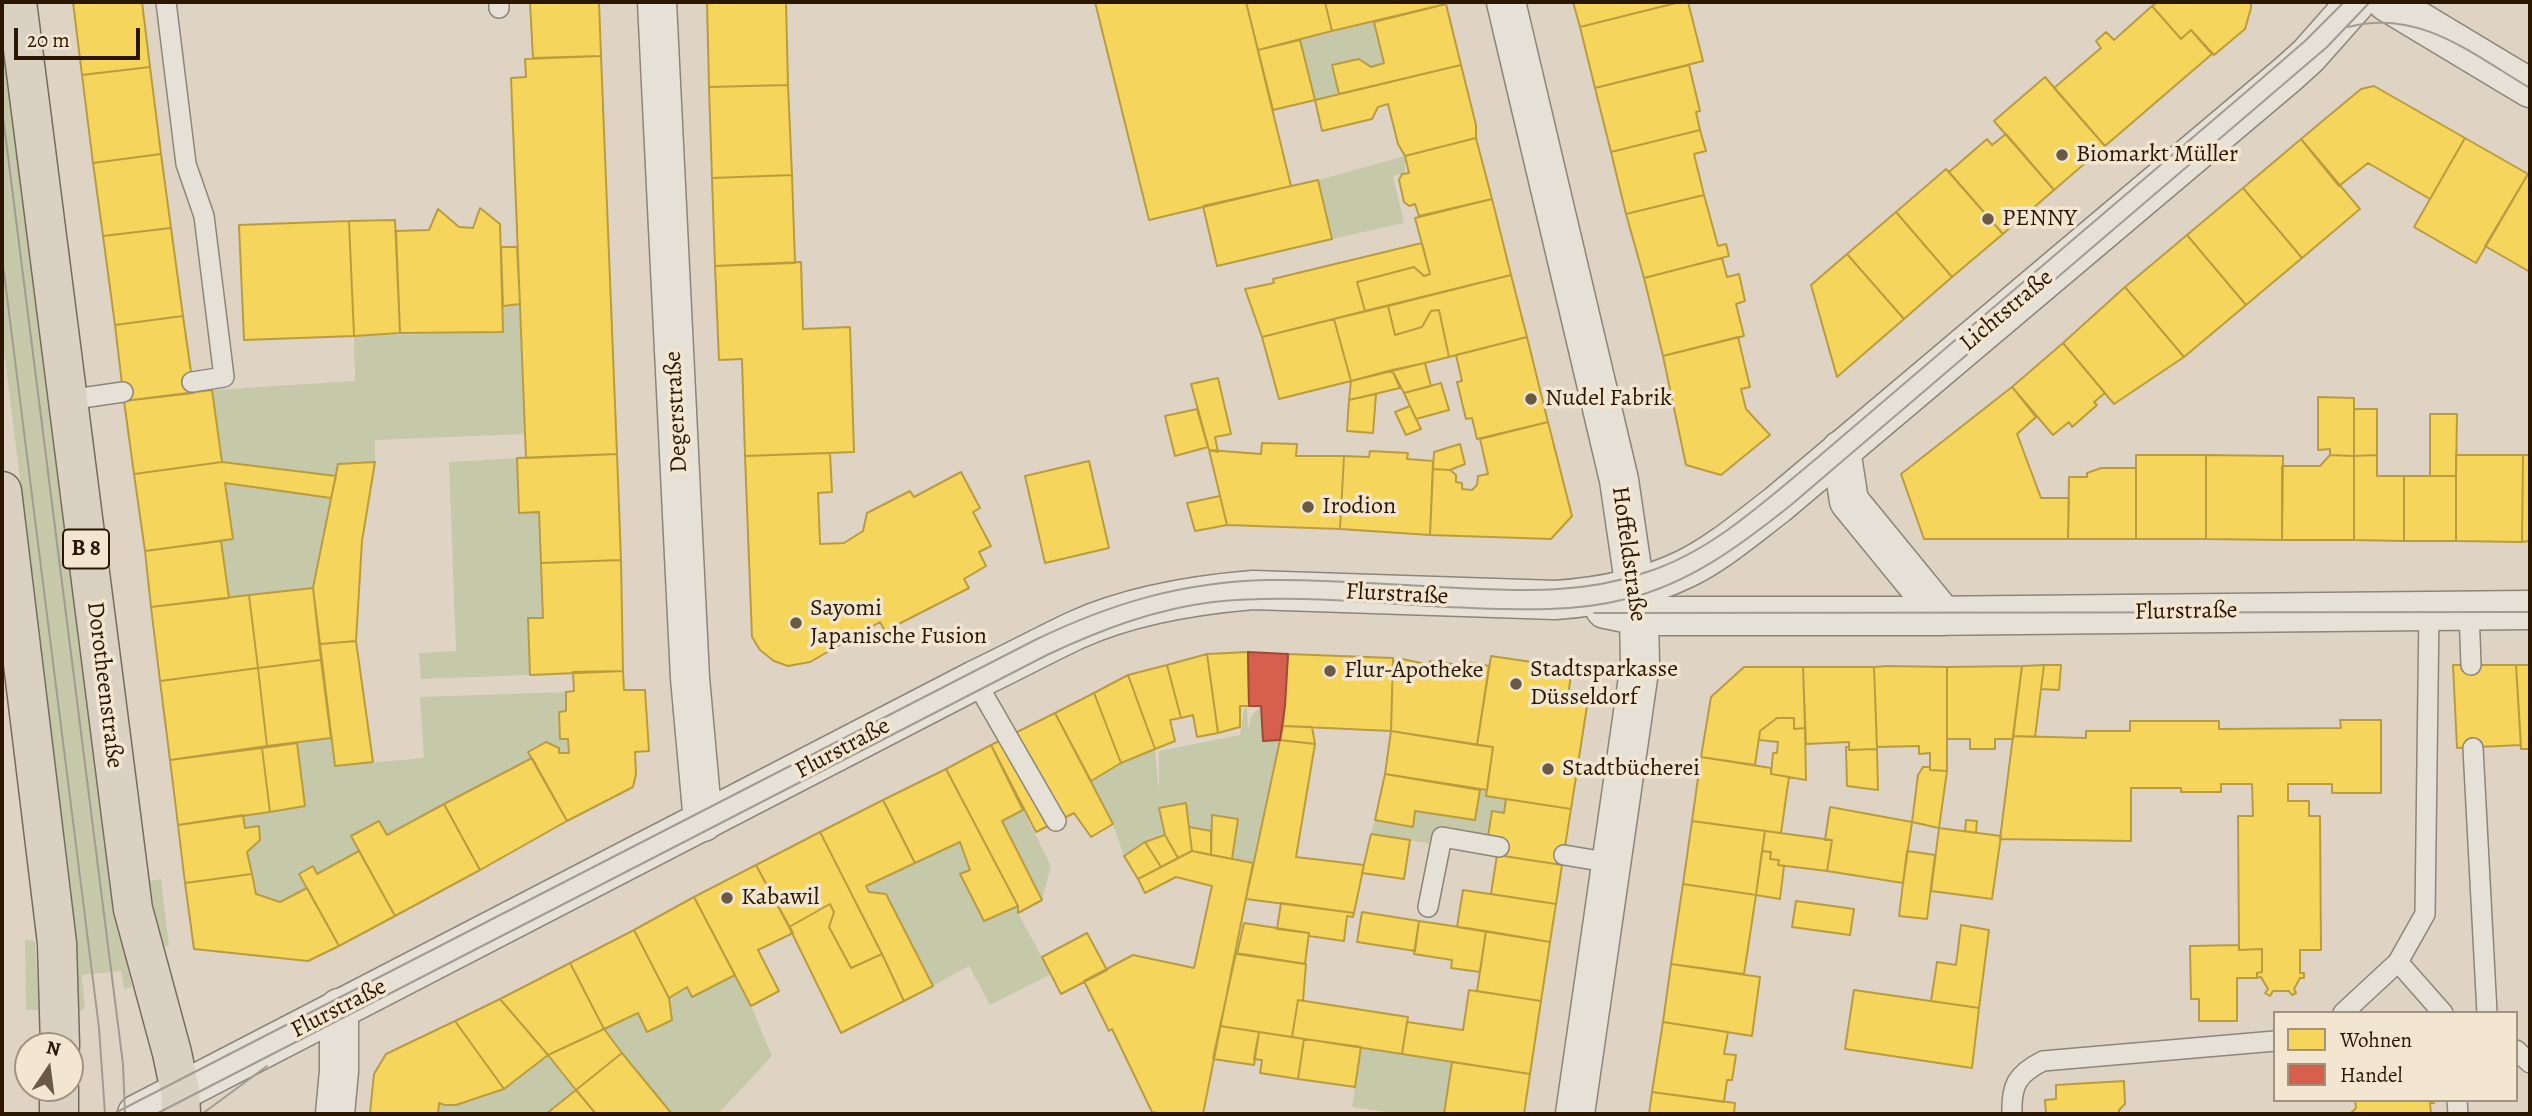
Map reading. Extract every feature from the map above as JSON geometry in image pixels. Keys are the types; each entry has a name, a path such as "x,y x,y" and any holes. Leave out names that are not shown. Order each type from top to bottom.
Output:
{"main road":[{"name":"Dorotheenstraße","path":"17,2 134,909 181,1103"},
{"path":"2,491 57,943 60,1032"}],"street":[{"name":"Degerstraße","path":"657,2 690,678 703,822"},
{"name":"Hoffeldstraße","path":"1506,2 1619,480 1637,602 1640,664 1575,1114"},
{"name":"Lichtstraße","path":"1637,602 1740,534 1842,450 2288,74 2308,56 2356,2"},
{"path":"2387,2 2530,88"},
{"path":"1842,450 1849,500 1943,616"},
{"name":"Flurstraße","path":"137,1114 181,1103 339,1008 975,680 1078,629 1159,603 1208,594 1253,590 1555,600 1600,596 1637,602 1943,616 2530,610"},
{"path":"335,1114 339,1071 339,1008"}],"lane":[{"path":"166,2 186,163 204,216 225,377 192,382"},
{"path":"68,400 123,392"},
{"path":"2469,610 2471,665"},
{"path":"2345,1011 2398,962 2425,914 2429,611"},
{"path":"975,680 1056,821"},
{"path":"2473,748 2487,1011"},
{"path":"1428,907 1442,837 1499,847"},
{"path":"1564,855 1612,863"},
{"path":"2398,962 2441,1011"},
{"path":"2012,1114 2014,1087 2020,1076 2043,1061 2273,1041"}],"green space":[{"path":"1374,22 1384,63 1371,67 1359,59 1332,65 1339,94 1315,100 1300,40"},
{"path":"2,26 112,898 132,987 124,989 121,971 82,975 85,1008 78,1012 73,905 2,335"},
{"path":"1405,156 1405,173 1393,176 1404,223 1332,239 1318,180"},
{"path":"520,304 525,434 375,440 375,462 339,464 336,476 222,462 212,390 355,381 354,336 503,332 503,306"},
{"path":"517,458 519,513 539,512 543,618 528,619 530,675 421,679 419,653 456,651 449,462"},
{"path":"225,483 331,498 313,588 229,598 221,541 233,538"},
{"path":"566,692 566,711 559,712 560,739 568,739 569,753 559,753 559,748 546,742 532,758 387,835 379,821 352,838 359,851 317,874 313,867 307,888 280,902 257,894 247,852 260,840 260,826 245,828 243,816 305,806 297,743 331,738 335,766 424,758 420,697"},
{"path":"1261,706 1280,740 1253,863 1232,859 1238,819 1212,815 1211,831 1189,827 1185,803 1159,808 1165,835 1145,842 1124,856 1113,824 1091,781 1121,763 1155,749 1159,794 1159,751 1240,735 1244,709 1247,708 1248,729 1252,715"},
{"path":"1480,790 1487,790 1486,796 1506,799 1504,813 1492,812 1488,835 1497,855 1371,834 1375,820 1413,827 1415,811 1475,820"},
{"path":"1023,810 1051,866 1042,900 1002,821"},
{"path":"960,842 970,870 960,875 984,921 1018,906 1018,913 1051,974 990,1005 969,966 933,986 886,894 869,892 866,886"},
{"path":"161,879 169,946 162,947 149,881"},
{"path":"25,940 35,941 39,1010 26,1010"},
{"path":"735,975 772,1056 718,1114 672,1114 604,1029 638,1013 648,1032 672,1019 669,998 687,987 692,997"},
{"path":"1361,1047 1452,1062 1444,1114 1400,1114 1352,1107"},
{"path":"548,1055 576,1090 546,1114 438,1114 439,1103 462,1103 497,1092 515,1082"}],"building: Wohnen":[{"path":"73,2 142,2 150,67 82,75"},
{"path":"530,2 599,2 601,56 533,58"},
{"path":"707,2 786,2 788,85 709,87"},
{"path":"1095,2 1246,2 1291,186 1149,220"},
{"path":"1246,2 1325,2 1332,31 1258,50"},
{"path":"1325,2 1446,2 1446,4 1332,31"},
{"path":"1573,2 1680,2 1580,27"},
{"path":"1688,2 1703,61 1595,88 1580,27"},
{"path":"2158,2 2251,2 2251,8 2245,29 2214,55 2191,30 2181,39 2152,6"},
{"path":"1446,4 1461,65 1339,94 1332,65 1359,59 1371,67 1384,63 1374,22"},
{"path":"2152,6 2181,39 2191,30 2212,54 2105,146 2054,88 2101,48 2096,41 2106,32 2114,40"},
{"path":"1300,40 1315,100 1273,110 1258,50"},
{"path":"601,56 617,454 526,458 511,78 526,77 525,59"},
{"path":"1461,65 1476,125 1476,138 1405,156 1398,144 1388,104 1378,107 1372,119 1322,131 1315,100"},
{"path":"1689,65 1700,111 1696,112 1700,130 1611,152 1595,88"},
{"path":"150,67 161,154 93,163 82,75"},
{"path":"2045,77 2105,146 2054,190 1994,121"},
{"path":"788,85 792,175 712,178 709,87"},
{"path":"2374,86 2465,138 2430,199 2368,163 2339,186 2301,139 2361,89"},
{"path":"1700,130 1706,151 1694,154 1704,195 1626,214 1611,152"},
{"path":"2006,134 2054,190 2003,234 1949,172 1987,139 1992,145"},
{"path":"1476,138 1492,199 1419,216 1415,204 1409,206 1404,202 1399,180 1402,174 1409,173 1405,156"},
{"path":"2465,138 2528,174 2476,263 2414,227"},
{"path":"2301,139 2360,209 2302,258 2243,188"},
{"path":"161,154 171,228 103,236 93,163"},
{"path":"1946,169 2003,234 1952,277 1896,212"},
{"path":"2528,174 2530,175 2530,272 2485,246"},
{"path":"792,175 795,263 715,266 712,178"},
{"path":"1318,180 1332,239 1217,266 1203,206"},
{"path":"2243,188 2302,258 2246,305 2187,235"},
{"path":"1704,195 1718,246 1726,244 1729,256 1644,278 1626,214"},
{"path":"1492,199 1511,275 1365,311 1357,282 1414,267 1424,276 1430,274 1415,218"},
{"path":"480,208 500,224 503,332 400,333 396,231 429,230 438,209 459,227 473,228"},
{"path":"1896,212 1952,277 1904,319 1847,254"},
{"path":"395,220 400,333 354,336 349,221"},
{"path":"349,221 354,336 244,340 239,225"},
{"path":"171,228 183,316 115,325 103,236"},
{"path":"2187,235 2246,305 2184,357 2125,287"},
{"path":"1422,243 1430,274 1424,276 1414,267 1357,282 1365,311 1262,337 1245,289 1274,283 1273,279"},
{"path":"501,247 517,247 520,304 503,306"},
{"path":"1847,254 1904,319 1837,377 1811,285"},
{"path":"1722,258 1727,277 1739,274 1745,301 1736,304 1744,336 1663,356 1644,278"},
{"path":"801,262 803,329 850,327 854,452 745,456 742,359 719,360 715,266"},
{"path":"1511,275 1527,337 1449,357 1439,310 1431,311 1422,327 1395,335 1388,306"},
{"path":"2125,287 2184,357 2114,404 2063,343"},
{"path":"1388,306 1395,335 1422,327 1431,311 1439,310 1449,357 1351,381 1334,319"},
{"path":"183,316 194,393 124,401 115,325"},
{"path":"1334,319 1351,381 1279,399 1262,337"},
{"path":"1527,337 1548,422 1477,439 1472,418 1466,419 1457,382 1462,381 1456,355"},
{"path":"1738,337 1750,387 1741,389 1746,409 1770,435 1721,475 1686,465 1663,356"},
{"path":"2063,343 2105,393 2094,402 2097,405 2072,427 2069,422 2053,435 2012,387"},
{"path":"1425,363 1431,386 1404,393 1392,370"},
{"path":"1392,370 1400,388 1349,400 1351,381"},
{"path":"1218,378 1231,434 1215,437 1218,452 1209,450 1191,384"},
{"path":"1441,383 1449,410 1416,419 1404,393"},
{"path":"2012,387 2036,417 2017,434 2041,498 2069,498 2068,539 1924,539 1901,474"},
{"path":"212,390 222,462 134,474 124,401"},
{"path":"1376,394 1373,433 1347,431 1349,400"},
{"path":"2318,397 2354,398 2354,456 2330,455 2330,449 2318,450"},
{"path":"1410,406 1421,429 1406,435 1395,412"},
{"path":"1197,409 1208,447 1175,456 1165,416"},
{"path":"2354,409 2377,409 2377,455 2354,456"},
{"path":"2430,414 2457,414 2456,476 2430,476"},
{"path":"1548,422 1572,516 1551,539 1430,535 1433,469 1450,470 1456,475 1456,482 1462,483 1462,489 1472,490 1477,485 1478,476 1488,474 1480,439"},
{"path":"1262,443 1297,444 1296,456 1344,456 1340,529 1227,525 1209,450 1261,454"},
{"path":"1460,444 1465,464 1450,470 1433,469 1434,452"},
{"path":"1370,451 1408,453 1407,459 1433,461 1430,535 1340,529 1344,456 1369,457"},
{"path":"830,453 832,492 818,493 820,544 844,543 863,531 867,513 910,491 914,497 961,472 980,508 973,512 991,546 979,552 986,566 964,579 969,588 885,631 880,622 810,662 788,666 774,661 760,650 752,637 745,456"},
{"path":"617,454 621,560 541,563 539,512 519,513 517,458"},
{"path":"2136,455 2206,455 2206,539 2136,539"},
{"path":"2206,455 2283,456 2282,540 2206,539"},
{"path":"2330,455 2354,456 2354,540 2282,540 2282,466 2320,466"},
{"path":"2377,455 2377,476 2404,476 2404,541 2354,540 2354,456"},
{"path":"2456,455 2523,455 2522,542 2456,541"},
{"path":"2523,455 2530,455 2530,541 2522,542"},
{"path":"1089,461 1109,548 1045,563 1025,476"},
{"path":"222,462 336,476 331,498 225,483 233,539 145,551 134,474"},
{"path":"375,462 362,541 356,641 320,644 313,588 338,464"},
{"path":"2101,468 2136,468 2136,539 2068,539 2069,477 2087,477 2087,473"},
{"path":"2404,476 2456,476 2456,541 2404,541"},
{"path":"1220,496 1227,525 1195,531 1187,503"},
{"path":"221,541 229,598 151,607 145,551"},
{"path":"621,560 623,671 530,675 528,618 543,618 541,563"},
{"path":"313,588 321,660 258,668 249,595"},
{"path":"249,595 258,668 160,681 151,607"},
{"path":"356,641 373,762 335,766 320,644"},
{"path":"1248,652 1249,706 1240,706 1240,727 1218,733 1207,654"},
{"path":"1207,654 1218,733 1197,737 1193,715 1181,718 1167,665"},
{"path":"1288,654 1393,658 1391,731 1283,726"},
{"path":"1491,656 1572,668 1567,703 1587,706 1571,809 1486,796 1493,747 1477,745"},
{"path":"1402,659 1430,665 1430,661 1459,665 1461,661 1489,666 1477,745 1391,731 1393,661 1401,663"},
{"path":"321,660 331,738 267,746 258,668"},
{"path":"1167,665 1181,718 1170,720 1175,741 1155,749 1128,675"},
{"path":"2044,665 2061,665 2059,690 2041,689"},
{"path":"2044,665 2035,737 2013,736 2022,666"},
{"path":"2453,665 2516,665 2521,745 2457,748"},
{"path":"2516,665 2530,665 2530,749 2521,749"},
{"path":"2022,666 2013,739 1995,739 1995,749 1970,749 1970,739 1947,739 1947,667"},
{"path":"1744,667 1803,667 1805,728 1794,729 1794,718 1777,718 1760,731 1755,765 1701,757 1711,697"},
{"path":"1803,667 1874,667 1877,749 1849,750 1849,742 1806,744"},
{"path":"1874,667 1947,667 1947,771 1930,770 1930,753 1919,754 1919,746 1877,747"},
{"path":"258,668 267,746 170,760 160,681"},
{"path":"623,671 624,690 645,690 649,751 635,752 636,774 633,787 567,821 528,752 546,742 559,748 559,753 569,753 568,739 560,739 559,712 566,711 566,692 574,691 573,672"},
{"path":"1128,675 1155,749 1121,763 1094,693"},
{"path":"1094,693 1121,763 1091,781 1055,713"},
{"path":"1055,713 1113,824 1091,837 1074,813 1036,832 991,745"},
{"path":"1777,718 1794,718 1794,729 1805,728 1806,780 1771,774 1773,753 1777,753 1778,742 1759,740 1760,731"},
{"path":"2340,720 2381,720 2381,793 2332,793 2332,784 2288,784 2288,801 2309,801 2309,816 2320,816 2321,950 2300,950 2300,973 2304,973 2304,978 2300,978 2294,989 2296,993 2292,995 2289,991 2273,991 2270,996 2265,993 2268,989 2261,977 2257,978 2257,973 2262,972 2262,949 2239,950 2238,816 2253,816 2252,784 2221,784 2221,792 2181,792 2181,788 2131,788 2131,841 2000,839 2013,736 2086,738 2086,731 2130,731 2130,721 2219,721 2219,729 2341,728"},
{"path":"1283,726 1312,727 1315,744 1280,740"},
{"path":"1391,731 1493,747 1487,790 1385,774"},
{"path":"1280,740 1315,744 1296,857 1364,865 1354,913 1246,899"},
{"path":"297,743 305,806 270,812 262,748"},
{"path":"991,745 1023,810 1002,821 1042,900 1018,913 1018,906 946,769"},
{"path":"1846,747 1849,747 1849,750 1877,749 1878,790 1847,786"},
{"path":"262,748 270,812 178,825 170,760"},
{"path":"1701,757 1771,768 1771,774 1789,777 1781,833 1692,821"},
{"path":"532,758 567,821 480,870 444,804"},
{"path":"1923,767 1947,771 1939,828 1912,822 1918,775"},
{"path":"946,769 1018,906 984,921 960,874 970,870 960,842 915,863 883,800"},
{"path":"1385,774 1480,790 1475,820 1415,811 1413,827 1375,820"},
{"path":"1506,799 1571,809 1562,865 1497,855 1488,836 1492,811 1504,813"},
{"path":"883,800 915,863 866,886 869,892 886,894 933,986 904,1001 820,832"},
{"path":"1186,803 1192,851 1178,858 1165,835 1159,808"},
{"path":"444,804 480,870 395,916 351,836 379,821 387,835"},
{"path":"1830,807 1912,822 1903,883 1827,871 1832,840 1825,840"},
{"path":"243,815 245,828 259,826 260,840 247,852 252,874 185,883 178,825"},
{"path":"1212,815 1238,819 1232,859 1211,855"},
{"path":"1966,820 1977,821 1976,833 1965,831"},
{"path":"1692,821 1765,831 1756,895 1683,884"},
{"path":"1189,827 1211,831 1211,855 1192,851"},
{"path":"1939,828 2001,836 1992,899 1931,891"},
{"path":"1765,831 1832,840 1827,871 1778,865 1779,860 1770,859 1771,852 1762,851"},
{"path":"820,832 882,954 851,968 829,927 834,912 830,904 789,927 756,865"},
{"path":"1371,834 1410,840 1404,879 1362,873"},
{"path":"1165,835 1178,858 1161,867 1145,842"},
{"path":"1145,842 1161,867 1138,879 1124,856"},
{"path":"359,851 395,916 339,946 299,874 313,866 317,874"},
{"path":"1192,851 1253,863 1203,1114 1164,1114 1152,1112 1112,1029 1109,1031 1084,981 1133,955 1194,968 1212,886 1176,877 1145,893 1138,879"},
{"path":"1762,851 1771,852 1770,859 1779,860 1778,865 1784,866 1780,899 1756,895"},
{"path":"1907,851 1935,855 1927,919 1899,916"},
{"path":"1497,855 1562,865 1556,904 1491,894"},
{"path":"756,865 793,933 758,950 779,991 751,1006 694,897"},
{"path":"252,874 256,894 280,902 307,888 339,946 308,961 194,949 185,883"},
{"path":"1683,884 1756,895 1744,974 1671,964"},
{"path":"1463,890 1556,904 1550,942 1457,927"},
{"path":"694,897 735,975 692,997 687,987 669,998 634,930"},
{"path":"1796,901 1854,909 1850,935 1792,927"},
{"path":"1281,903 1354,913 1353,917 1347,916 1344,941 1277,929"},
{"path":"830,904 834,912 829,927 851,968 882,954 904,1001 841,1033 789,927"},
{"path":"1362,912 1419,921 1415,951 1357,942"},
{"path":"1419,921 1486,931 1480,972 1451,968 1452,960 1414,954"},
{"path":"1244,923 1309,933 1305,964 1237,954"},
{"path":"1961,925 1989,930 1979,1008 1931,1001 1937,962 1956,965"},
{"path":"634,930 669,998 672,1020 647,1032 638,1013 604,1029 570,963"},
{"path":"1486,931 1550,942 1541,1001 1477,991"},
{"path":"1087,933 1107,970 1061,994 1042,957"},
{"path":"2239,945 2239,950 2262,949 2262,972 2257,973 2257,978 2237,978 2237,1021 2199,1021 2199,999 2191,999 2190,946"},
{"path":"1236,953 1306,964 1303,1001 1298,1000 1292,1037 1220,1026"},
{"path":"570,963 604,1029 548,1055 500,999"},
{"path":"1671,964 1760,977 1752,1036 1663,1022"},
{"path":"1469,990 1541,1001 1530,1074 1402,1054 1407,1022 1463,1030"},
{"path":"1854,990 1979,1008 1972,1068 1845,1049"},
{"path":"500,999 548,1055 504,1089 455,1021"},
{"path":"1298,1000 1408,1017 1402,1054 1292,1037"},
{"path":"455,1021 504,1089 456,1105 439,1103 438,1114 370,1113 374,1074 386,1054"},
{"path":"1663,1022 1728,1032 1724,1054 1736,1055 1732,1080 1727,1080 1724,1102 1652,1092"},
{"path":"1220,1026 1259,1032 1254,1065 1213,1059"},
{"path":"604,1029 622,1053 576,1090 548,1055"},
{"path":"1259,1032 1304,1039 1298,1079 1260,1073 1262,1060 1254,1059"},
{"path":"1304,1039 1361,1047 1355,1087 1298,1079"},
{"path":"622,1053 672,1114 596,1114 576,1090"},
{"path":"1452,1062 1530,1074 1524,1114 1444,1114"},
{"path":"2124,1081 2125,1104 2119,1114 2046,1114 2045,1100 2056,1099 2056,1085"},
{"path":"576,1090 596,1114 546,1114"},
{"path":"1652,1092 1735,1103 1734,1114 1649,1114"},
{"path":"2355,1102 2434,1103 2430,1103 2431,1114 2350,1114 2356,1108"}],"building: Handel":[{"path":"1248,652 1288,654 1280,740 1263,741 1261,706 1249,706"}],"tram line":[{"path":"113,1114 1035,640 1120,605 1206,585 1268,580 1507,590 1577,588 1623,579 1671,563 1716,538 1778,491 2253,86 2305,41 2344,2"},
{"path":"156,1114 1047,655 1128,622 1191,605 1271,599 1559,609 1626,599 1671,584 1693,573 1733,548 1791,505 2327,47 2370,2"},
{"path":"2348,27 2374,23 2421,29 2466,49 2530,88"},
{"path":"2,109 123,1064 125,1114"},
{"path":"2,257 99,1028 105,1114"},
{"path":"1594,613 2530,612"},
{"path":"202,1114 267,1066"}],"place":[{"name":"Biomarkt Müller","path":"2062,155"},
{"name":"PENNY","path":"1988,219"},
{"name":"Nudel Fabrik","path":"1531,399"},
{"name":"Irodion","path":"1308,507"},
{"name":"Sayomi Japanische Fusion","path":"796,623"},
{"name":"Flur-Apotheke","path":"1330,671"},
{"name":"Stadtsparkasse Düsseldorf","path":"1516,684"},
{"name":"Stadtbücherei","path":"1548,769"},
{"name":"Kabawil","path":"727,898"}]}
